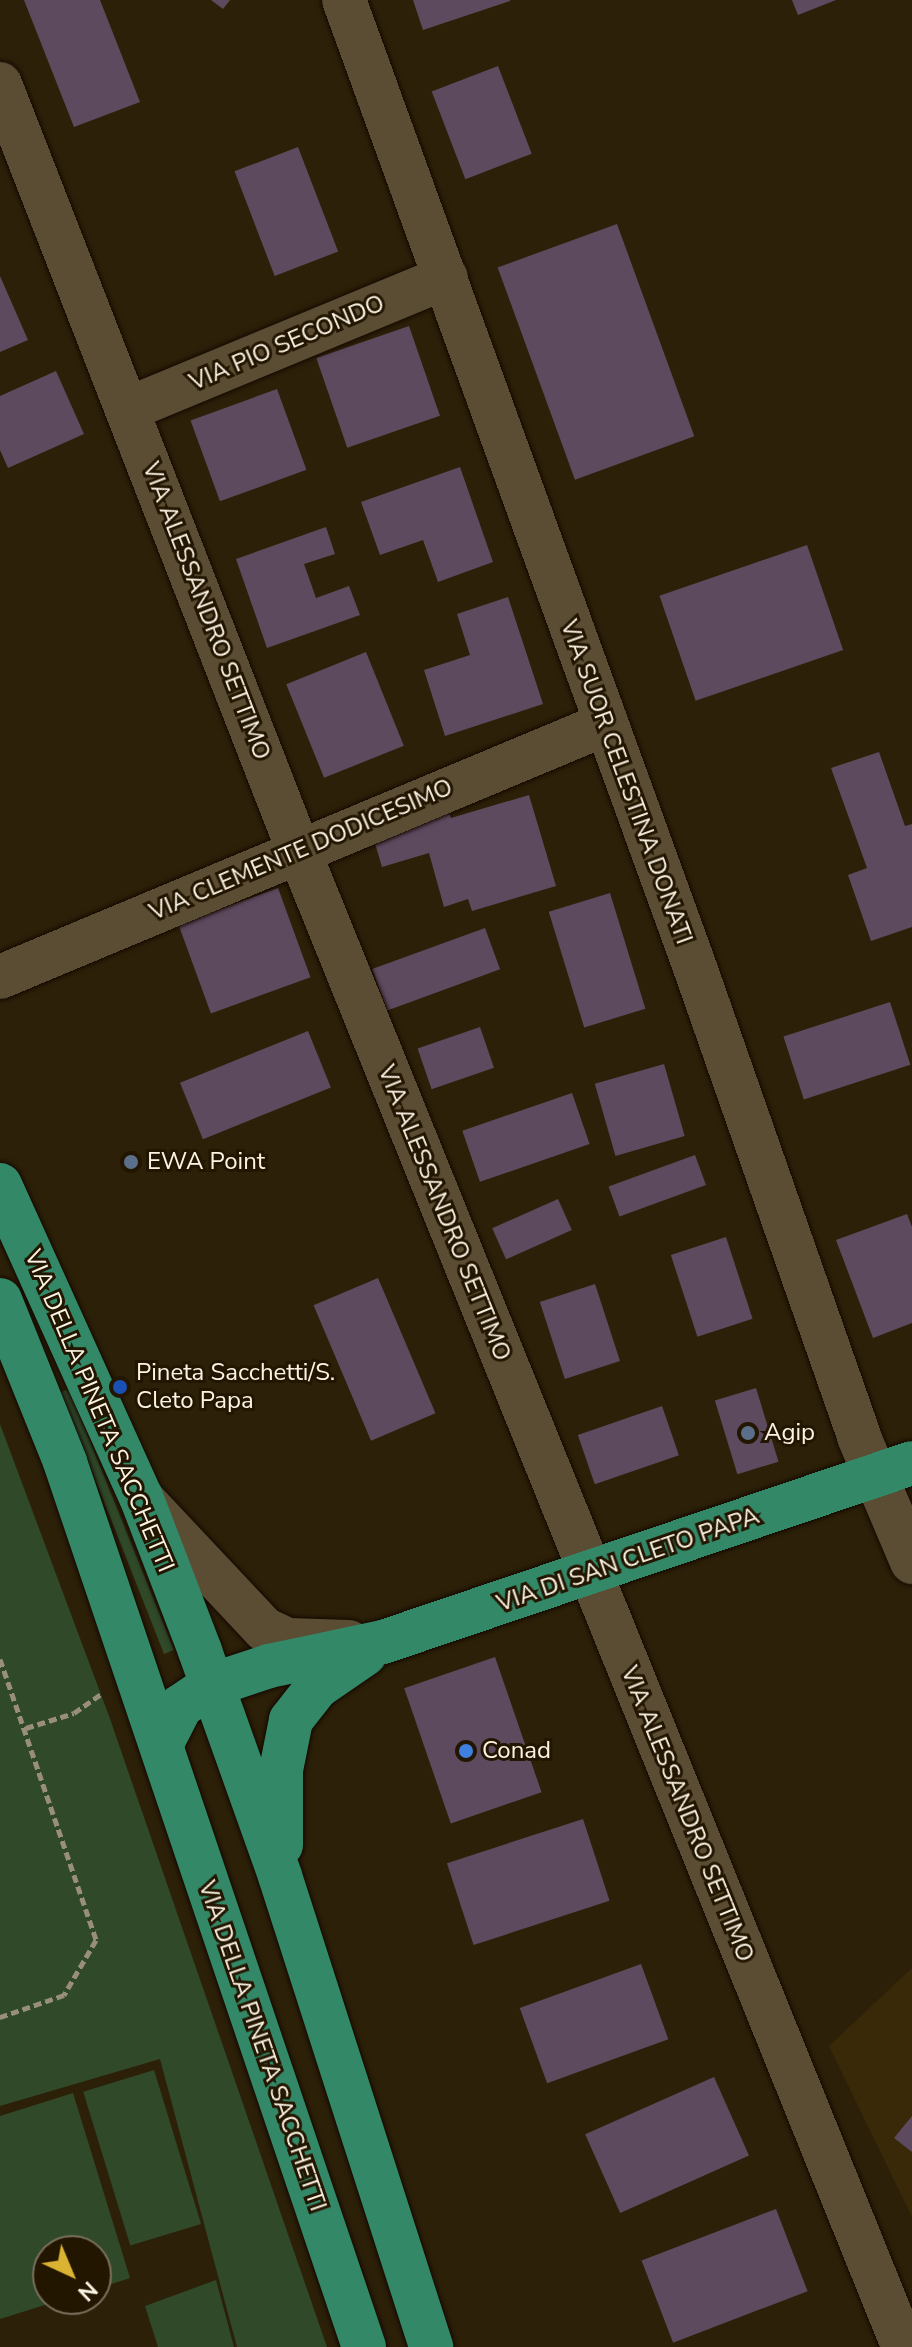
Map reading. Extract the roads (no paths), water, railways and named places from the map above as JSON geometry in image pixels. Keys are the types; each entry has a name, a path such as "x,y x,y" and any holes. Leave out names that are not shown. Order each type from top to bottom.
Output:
{"main road":[{"name":"VIA DELLA PINETA SACCHETTI","path":"0,1185 141,1497 212,1685 280,1876 305,1965 431,2347"},
{"name":"VIA DELLA PINETA SACCHETTI","path":"0,1300 47,1411 364,2347"},
{"name":"VIA DI SAN CLETO PAPA","path":"212,1685 269,1666 383,1642 893,1470"},
{"name":"VIA DELLA PINETA SACCHETTI","path":"280,1876 281,1770 291,1720 317,1687 383,1642"},
{"path":"161,1745 181,1706 212,1685"}],"street":[{"name":"VIA SUOR CELESTINA DONATI","path":"344,0 446,277 603,725 698,976 893,1470 912,1562"},
{"name":"VIA ALESSANDRO SETTIMO","path":"0,84 298,849 896,2339"},
{"name":"VIA PIO SECONDO","path":"128,409 446,277"},
{"name":"VIA CLEMENTE DODICESIMO","path":"0,977 298,849 603,725"},
{"name":"VIA DI SAN CLETO PAPA","path":"141,1497 264,1629 295,1640 383,1642"}],"place":[{"name":"EWA Point","path":"131,1162"},
{"name":"Pineta Sacchetti/S. Cleto Papa","path":"120,1387"},
{"name":"Agip","path":"748,1433"},
{"name":"Conad","path":"466,1751"}]}
